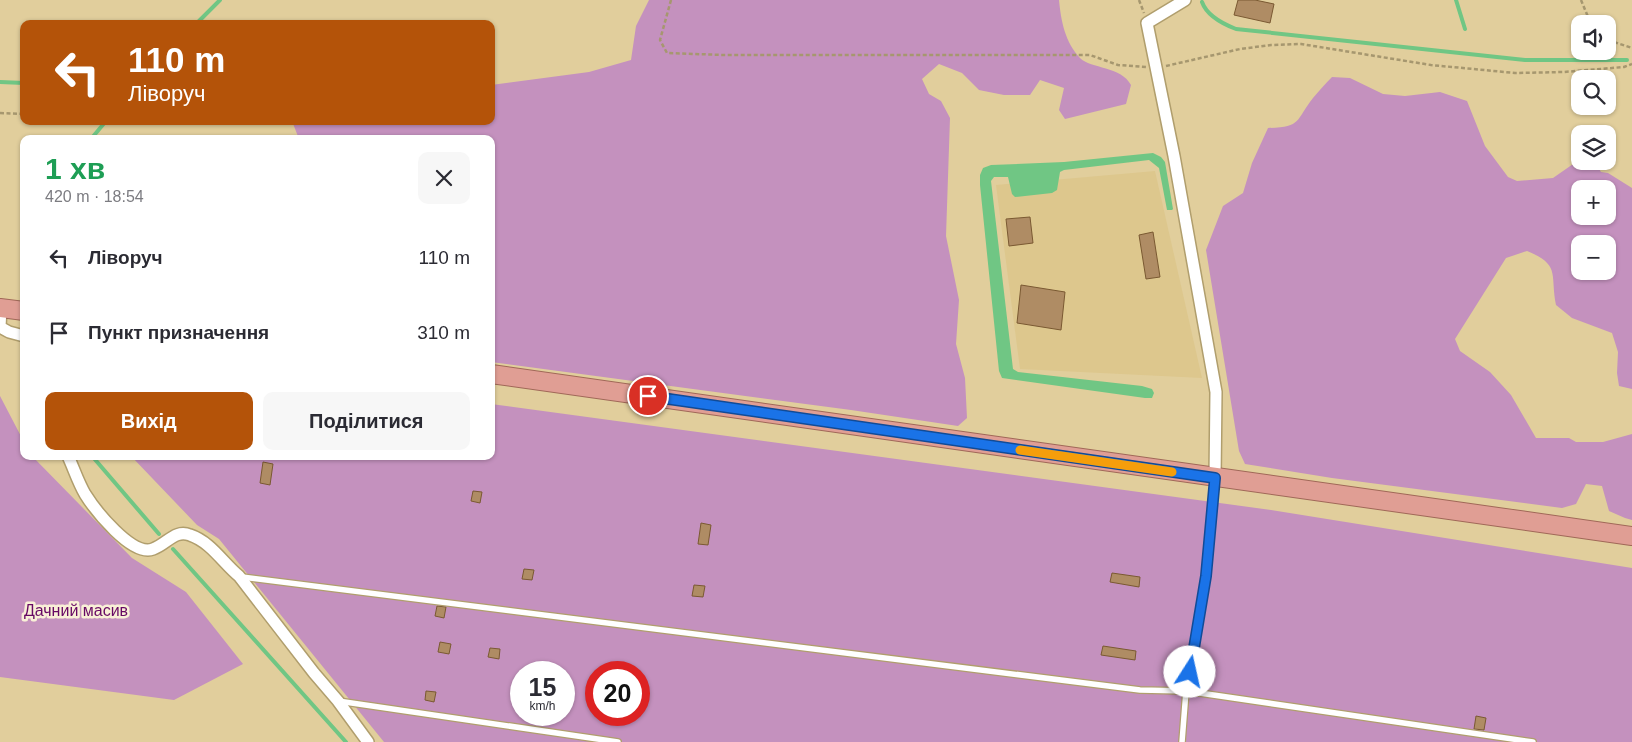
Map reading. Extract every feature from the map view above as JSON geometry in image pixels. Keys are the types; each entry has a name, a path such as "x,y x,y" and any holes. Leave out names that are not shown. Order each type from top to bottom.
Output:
{"highway":[{"path":"0,308 20,311"},
{"path":"495,375 1632,536"}],"street":[{"path":"1185,0 1147,23 1174,156 1216,392 1215,478"},
{"path":"0,308 0,327 20,335"},
{"path":"70,460 86,496 108,523 128,542 139,549 152,550 177,534 188,534 203,541 228,568 240,576 368,742"}],"lane":[{"path":"1182,742 1186,692 1206,576 1215,478"},
{"path":"240,576 1140,690 1186,692 1533,742"},
{"path":"338,701 618,742"}],"path":[{"path":"671,0 660,40 667,53 724,55 1090,55 1118,66 1156,68 1240,49 1301,44 1431,65 1515,73 1564,72 1632,65"},
{"path":"1581,0 1587,15"},
{"path":"1616,43 1632,48"},
{"path":"0,113 20,114"}],"shaded area":[{"path":"1153,153 1161,157 1165,162 1172,210 1167,210 1159,168 1149,160 1064,170 1060,172 1057,190 1052,193 1015,197 1012,194 1008,177 994,177 991,181 1013,369 1018,372 1142,386 1152,389 1154,393 1152,398 1002,378 999,371 980,185 980,175 983,168 991,165 1064,162"},
{"path":"1155,171 1202,378 1020,369 996,185"}],"green space":[{"path":"649,0 1059,0 1067,38 1080,58 1085,62 1120,74 1131,85 1126,104 1065,119 1059,110 1064,88 1040,80 1030,95 1004,95 979,90 962,73 939,64 922,79 929,94 941,101 950,118 946,236 959,300 956,344 965,378 967,418 958,426 495,363 495,135 297,135 294,125 495,125 495,84 589,72 631,60 636,26"},
{"path":"1332,77 1350,78 1383,94 1405,96 1440,92 1467,101 1485,146 1508,177 1517,181 1553,178 1571,165 1571,170 1600,170 1608,173 1632,188 1632,389 1619,386 1617,373 1618,352 1612,333 1572,318 1556,305 1550,266 1538,256 1527,251 1506,258 1455,339 1460,351 1490,372 1511,395 1536,438 1569,438 1576,442 1603,442 1632,434 1632,520 1609,511 1602,486 1586,484 1576,504 1562,508 1332,478 1245,464 1239,451 1206,250 1223,206 1243,193 1252,163 1268,128 1292,124 1300,117 1313,98"},
{"name":"Дачний масив","path":"0,396 20,434 20,460 36,460 132,558 186,592 243,664 174,700 0,677"},
{"path":"495,405 1271,510 1632,568 1632,742 384,742 219,539 197,525 135,460 495,460"}],"building":[{"path":"1238,0 1255,0 1274,4 1270,23 1234,15"},
{"path":"1030,217 1033,243 1009,246 1006,219"},
{"path":"1153,232 1160,277 1146,279 1139,235"},
{"path":"1021,285 1065,292 1061,330 1017,323"},
{"path":"263,462 273,464 270,485 260,483"},
{"path":"473,491 482,492 480,503 471,501"},
{"path":"701,523 711,525 708,545 698,544"},
{"path":"524,569 534,570 532,580 522,579"},
{"path":"1112,573 1140,577 1139,587 1110,582"},
{"path":"694,585 705,586 703,597 692,596"},
{"path":"437,606 446,607 444,618 435,616"},
{"path":"440,642 451,644 449,654 438,652"},
{"path":"1103,646 1136,651 1135,660 1101,655"},
{"path":"490,648 500,649 499,659 488,657"},
{"path":"426,691 436,692 434,702 425,700"},
{"path":"1476,716 1486,718 1484,730 1474,729"}],"waterway":[{"path":"200,20 220,0"},
{"path":"1456,0 1465,29"},
{"path":"1202,2 1212,15 1221,22 1236,29 1525,60 1627,60"},
{"path":"0,82 20,83"},
{"path":"94,135 103,125"},
{"path":"95,460 159,534"},
{"path":"173,549 346,742"}],"slow traffic":[{"path":"1020,450 1172,472"}],"route":[{"path":"648,396 1215,478 1206,576 1190,672"}]}
